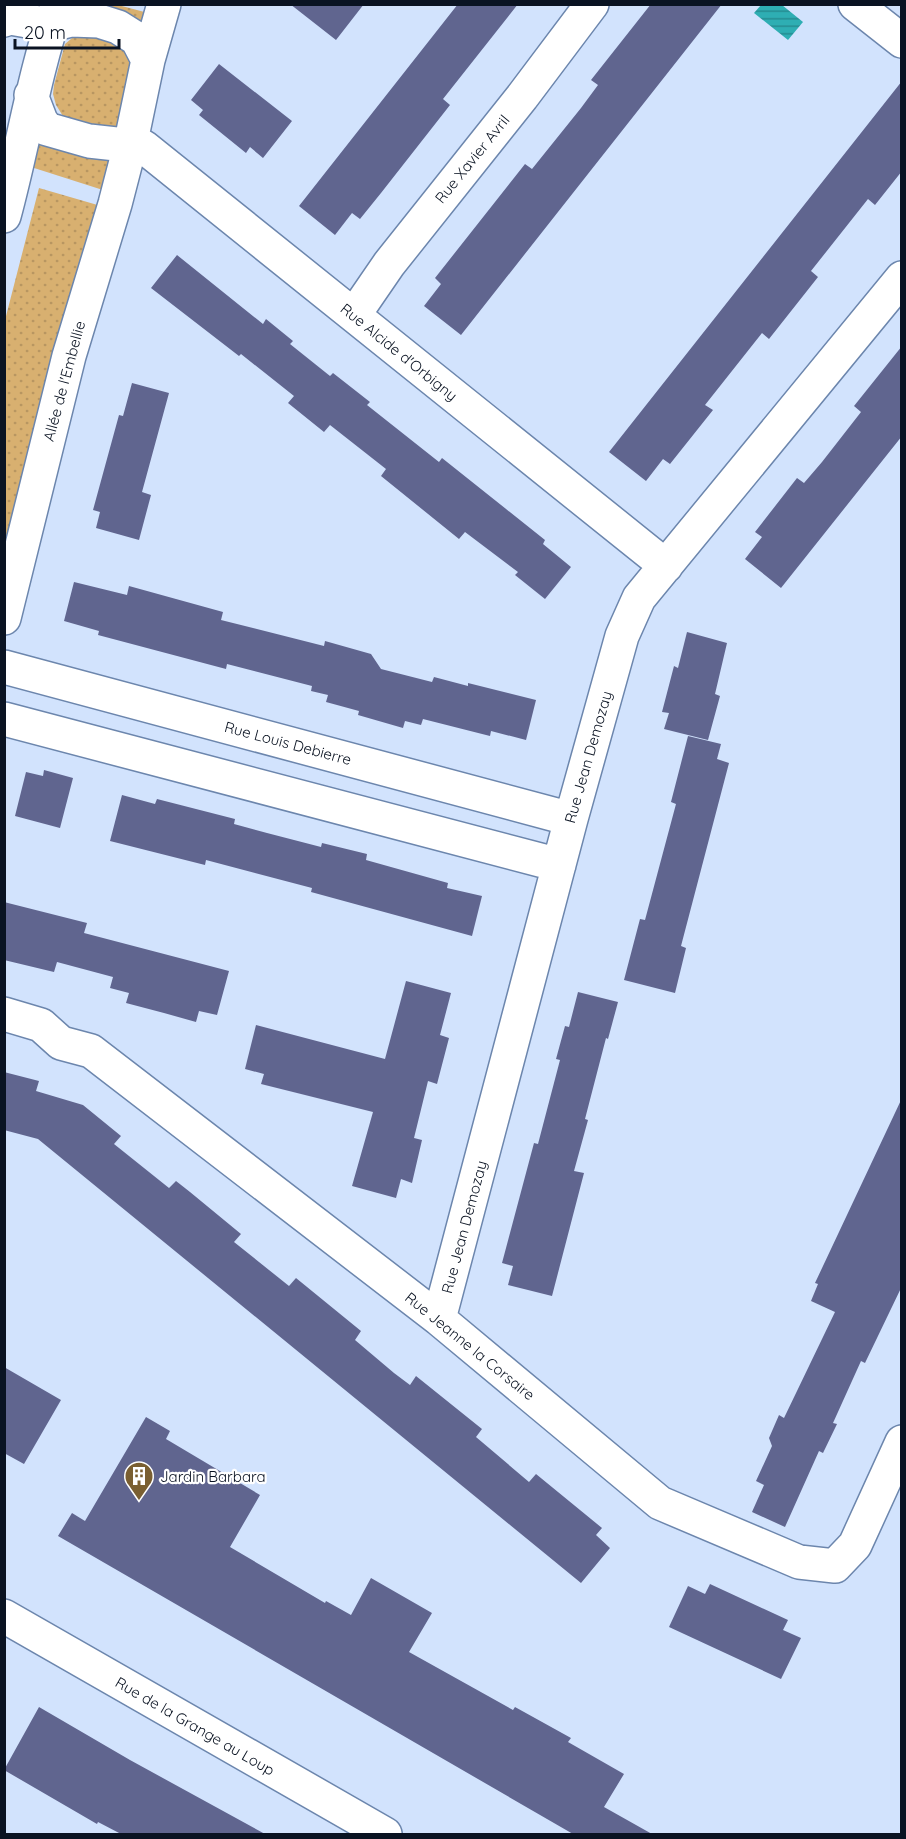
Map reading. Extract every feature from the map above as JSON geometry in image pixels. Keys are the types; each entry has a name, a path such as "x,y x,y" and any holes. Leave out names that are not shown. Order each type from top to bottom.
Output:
{"street":[{"name":"Allée de l'Embellie","path":"4,618 69,356 115,204 148,60 164,4"},
{"name":"Rue Xavier Avril","path":"354,315 388,264 522,97 592,4"},
{"path":"855,4 902,41"},
{"path":"6,17 54,15 71,20 99,21 118,27 137,39 148,60"},
{"path":"4,216 16,174 31,95 54,15"},
{"path":"31,95 41,121 47,129 89,141 130,146"},
{"name":"Rue Alcide d'Orbigny","path":"130,146 144,147 666,566"},
{"name":"Rue Jean Demozay","path":"440,1319 559,864 622,636 639,598 902,278"},
{"name":"Rue Louis Debierre","path":"4,667 571,819"},
{"path":"4,720 559,864"},
{"name":"Rue Jeanne la Corsaire","path":"4,1014 41,1025 61,1043 91,1051 440,1319 660,1503 799,1562 835,1566 855,1545 902,1442"},
{"name":"Rue de la Grange au Loup","path":"4,1616 385,1834"}],"shaded area":[{"path":"82,5 118,5 152,14 141,21"},
{"path":"761,5 782,5 803,22 788,40 754,13"},
{"path":"78,33 123,43 135,63 117,127 111,130 66,121 56,105 53,94 54,85 65,44"},
{"path":"41,141 110,161 106,191 31,167"},
{"path":"39,188 101,206 5,576 5,320"}],"building":[{"path":"290,4 364,4 336,40"},
{"path":"458,4 518,4 443,99 450,105 381,193 360,219 352,213 335,235 299,206"},
{"path":"651,4 722,4 461,335 424,306 441,284 435,278 525,164 532,169 581,108 598,85 591,80"},
{"path":"219,64 292,121 263,158 250,147 246,153 199,115 203,110 191,100"},
{"path":"902,81 902,171 875,205 868,199 811,271 818,277 769,339 762,333 705,405 713,410 670,464 663,459 646,481 609,452"},
{"path":"177,255 263,324 266,319 293,341 290,344 330,376 333,373 370,402 367,405 439,462 442,458 545,540 543,544 571,567 545,599 515,575 518,572 465,532 459,539 381,476 386,469 330,425 324,432 288,403 294,396 151,288"},
{"path":"902,346 902,436 781,588 745,559 762,537 755,532 797,478 804,483 822,462 861,412 854,406"},
{"path":"132,383 169,393 142,492 151,495 139,540 96,528 100,512 93,510 119,415 123,416"},
{"path":"74,582 127,595 129,586 223,612 221,620 324,646 325,641 371,654 381,669 432,682 434,677 468,686 468,683 536,700 526,740 491,731 490,736 423,719 421,725 405,721 403,728 358,715 359,711 326,702 328,695 311,691 312,686 227,664 226,669 98,635 99,631 64,621"},
{"path":"687,632 727,643 715,694 720,696 708,740 664,729 669,713 662,712 674,666 678,668"},
{"path":"688,736 721,744 717,759 729,763 681,946 686,948 675,993 624,980 640,919 645,920 676,804 671,802"},
{"path":"44,770 73,778 60,828 15,816 26,772 43,776"},
{"path":"122,795 155,804 157,799 235,819 234,824 267,833 321,847 322,843 367,854 366,860 448,883 447,888 482,896 472,936 311,892 312,888 206,860 205,865 110,841"},
{"path":"4,902 87,923 84,933 229,971 217,1015 199,1011 196,1022 126,1003 129,993 110,988 113,977 57,962 54,972 4,960"},
{"path":"406,981 451,993 440,1035 449,1038 437,1084 428,1081 414,1138 422,1140 412,1183 401,1179 396,1198 352,1186 373,1112 261,1084 264,1074 245,1069 256,1025 385,1059"},
{"path":"578,992 618,1002 585,1119 588,1120 574,1171 584,1173 552,1296 508,1285 513,1266 502,1263 534,1143 538,1144 560,1060 556,1059 565,1026 569,1027"},
{"path":"4,1072 39,1081 36,1091 83,1105 121,1136 114,1144 169,1188 176,1181 241,1234 234,1242 289,1286 296,1278 361,1331 355,1340 394,1373 410,1385 416,1376 482,1429 476,1437 529,1482 536,1474 602,1528 596,1535 610,1548 581,1583 38,1139 4,1130"},
{"path":"902,1098 902,1286 865,1363 861,1361 833,1423 837,1424 823,1453 819,1451 785,1527 752,1512 764,1485 756,1481 772,1446 769,1438 779,1415 784,1418 835,1312 811,1301 818,1284 815,1283"},
{"path":"4,1367 61,1400 24,1464 4,1453"},
{"path":"146,1417 170,1431 166,1439 260,1495 230,1547 325,1603 326,1601 351,1615 371,1578 432,1613 409,1652 513,1710 515,1707 571,1738 568,1742 624,1774 604,1807 652,1834 573,1834 58,1536 72,1513 85,1521"},
{"path":"710,1584 788,1620 783,1630 801,1638 781,1679 669,1627 688,1586 705,1594"},
{"path":"39,1707 265,1834 121,1834 98,1822 97,1824 4,1770"}],"place":[{"name":"Jardin Barbara","path":"139,1502"}]}
